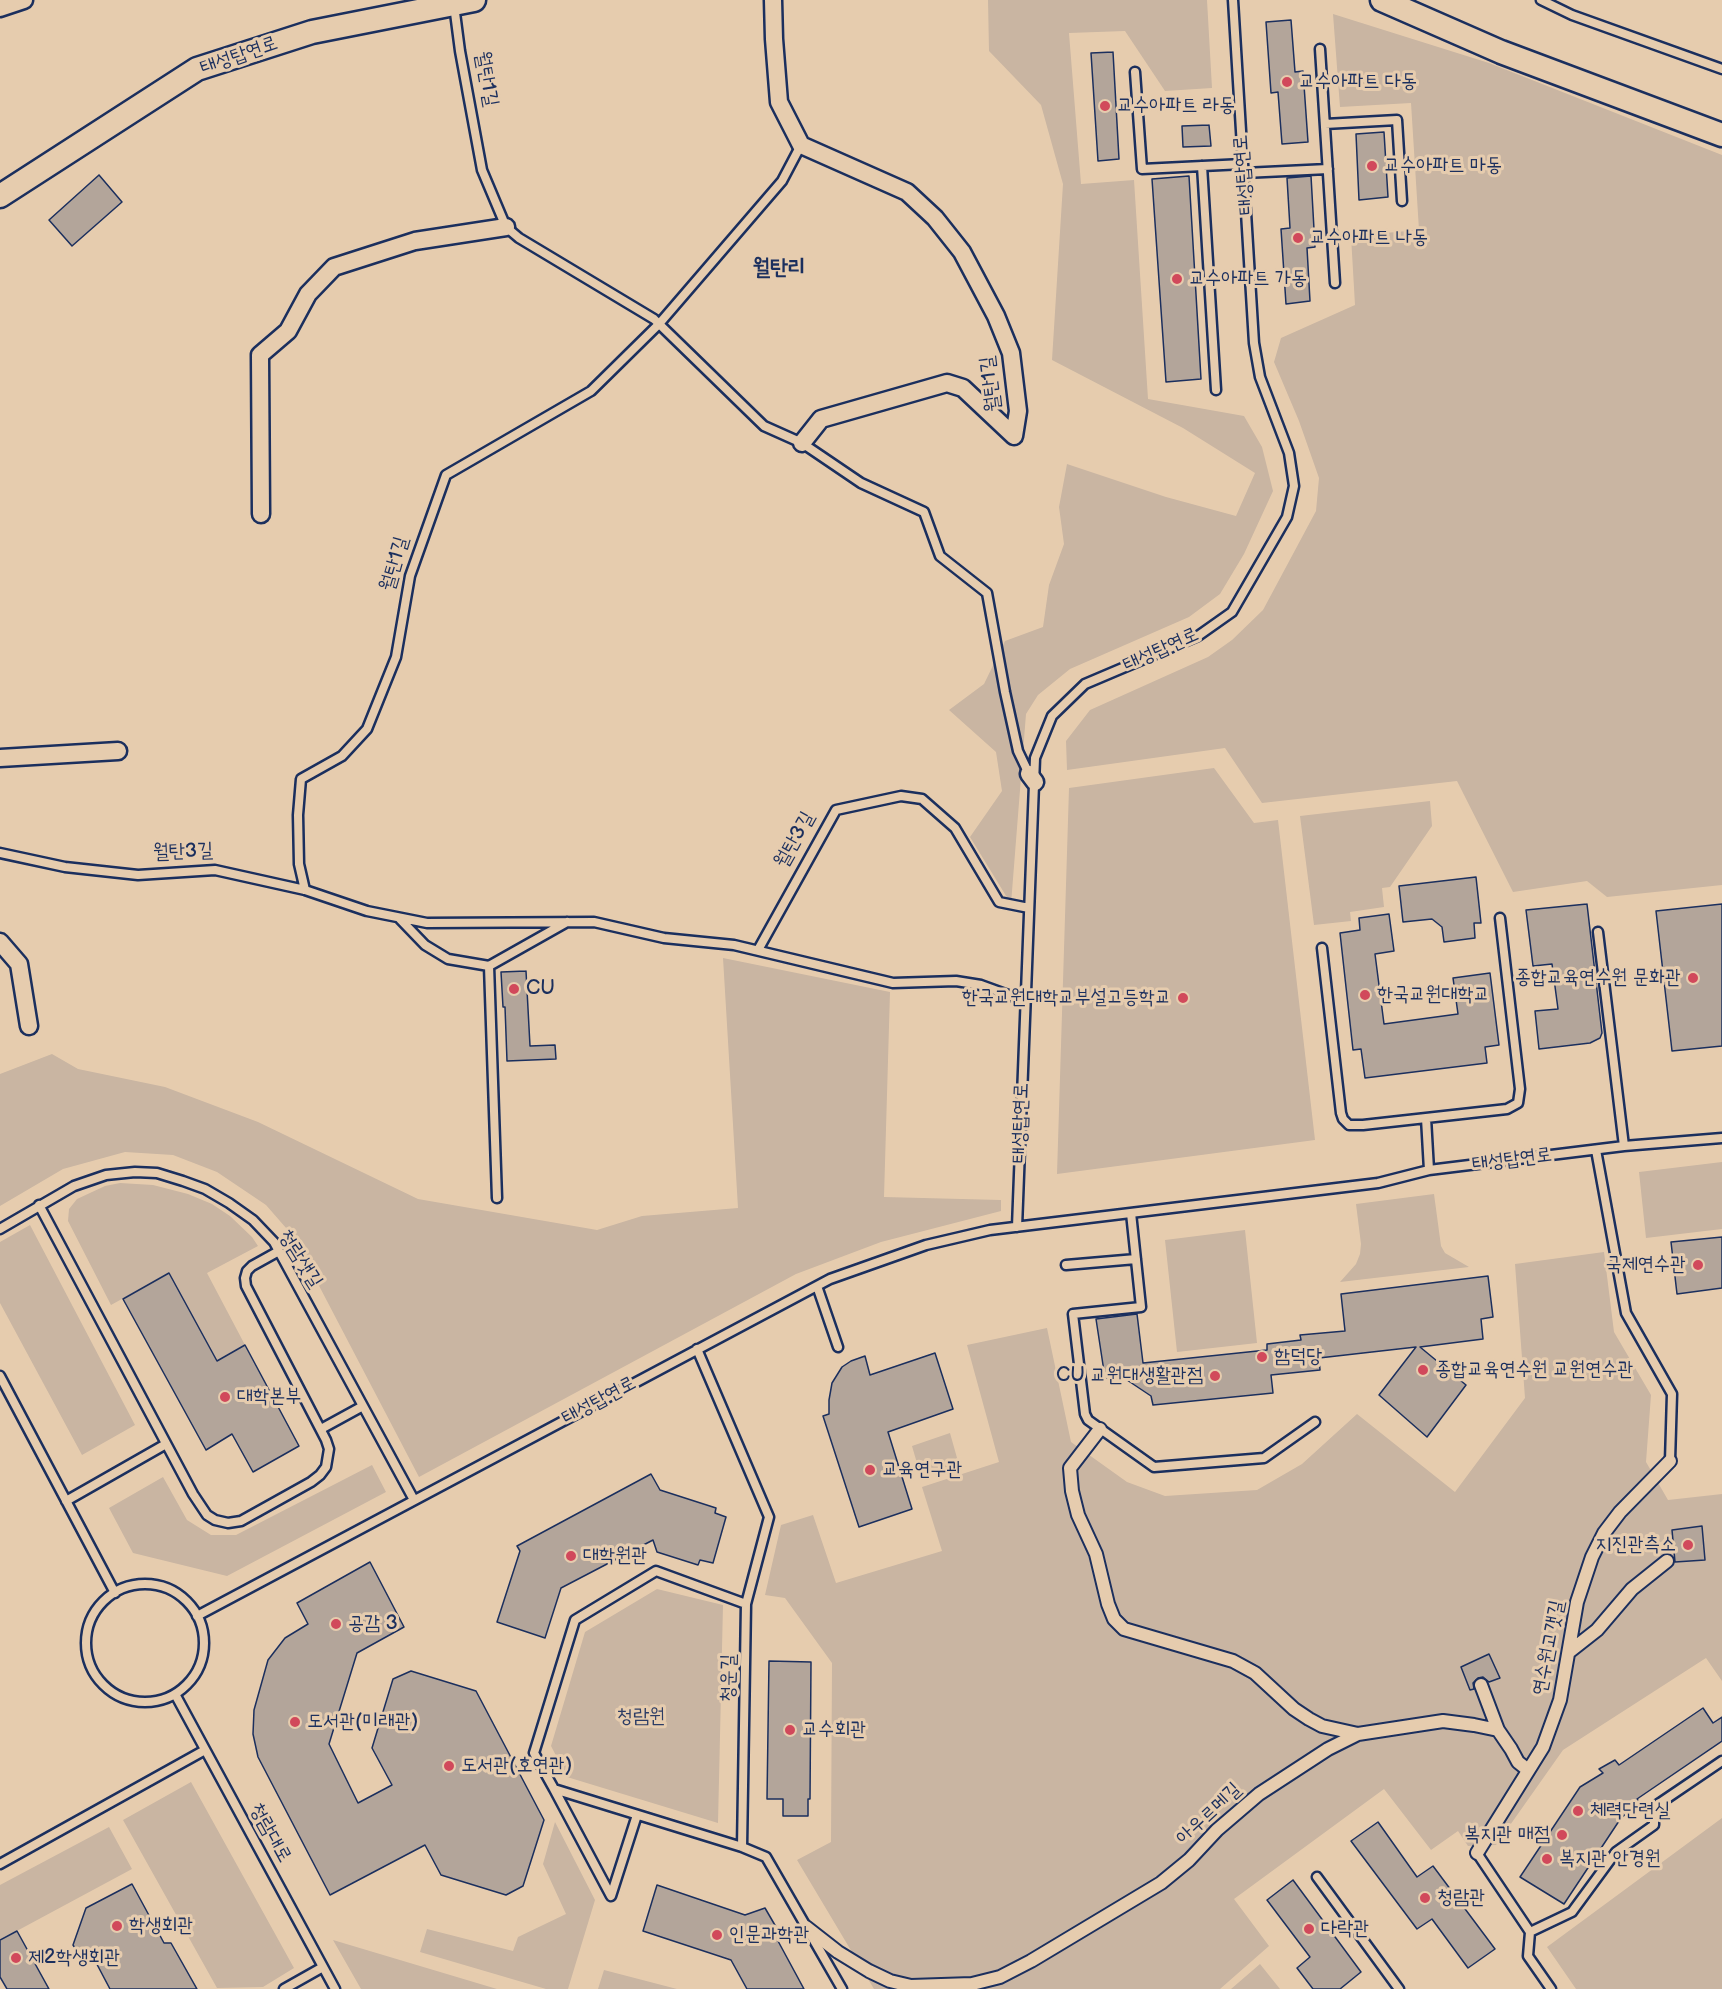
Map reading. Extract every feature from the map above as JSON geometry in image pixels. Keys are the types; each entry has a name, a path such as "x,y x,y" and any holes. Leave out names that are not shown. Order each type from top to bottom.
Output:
{"main road":[{"path":"1382,0 1501,52 1722,135"},
{"name":"태성탑연로","path":"0,196 197,69 312,32 460,1"}],"street":[{"path":"0,8 24,0"},
{"path":"773,0 779,102 801,144"},
{"name":"월탄1길","path":"801,144 907,192 935,218 962,252 996,316 1011,353 1018,411 1014,436 963,388 947,383 821,419 802,442"},
{"path":"261,514 261,355 288,331 308,294 334,267 415,241 506,227"},
{"path":"0,758 118,751"},
{"path":"0,942 19,964 29,1026"},
{"path":"1100,1429 1070,1468 1072,1491 1078,1515 1096,1554 1114,1619 1124,1629 1233,1661 1255,1673 1294,1709 1309,1719 1322,1726 1358,1734"},
{"name":"연수원고갯길","path":"1477,1853 1543,1747 1556,1709 1577,1602 1592,1557 1604,1533 1620,1512 1670,1461"},
{"path":"1569,1652 1598,1630 1632,1589 1666,1561"},
{"path":"1481,1686 1497,1731 1518,1762 1528,1770"},
{"name":"아우르메길","path":"806,1927 838,1952 869,1971 908,1987 972,1984 1000,1977 1031,1961 1161,1883 1259,1794 1328,1749 1358,1734 1443,1721 1497,1731"}],"lane":[{"name":"태성탑연로","path":"1017,1227 1032,778 1035,758 1052,716 1084,684 1198,636 1232,612 1287,517 1294,486 1289,453 1260,377 1254,343 1233,0"},
{"path":"1541,0 1572,15 1722,69"},
{"name":"월탄1길","path":"460,1 460,51 482,170 506,227"},
{"path":"1320,49 1335,283"},
{"path":"1135,72 1142,169 1202,166 1243,169 1328,169"},
{"path":"1325,124 1396,120 1402,201"},
{"name":"월탄1길","path":"305,890 299,864 298,815 302,779 342,756 367,729 396,657 410,576 446,475 591,391 659,324 782,182 801,144"},
{"path":"1202,166 1216,390"},
{"path":"506,227 519,238 654,319 764,426 802,442 861,483 924,512 940,556 987,593 1018,751 1032,778"},
{"name":"월탄3길","path":"758,950 836,810 901,796 922,800 955,828 999,902 1029,908"},
{"name":"월탄3길","path":"0,853 65,867 138,875 215,870 305,890 367,911 427,923 594,922 664,939 734,945 893,983 956,981 981,985 1025,1001"},
{"path":"399,917 425,945 448,959 489,966 568,922"},
{"path":"1322,948 1343,1119 1349,1125 1507,1108 1518,1103 1520,1096 1500,918"},
{"path":"1598,932 1624,1146"},
{"path":"489,966 497,1198"},
{"path":"1426,1118 1430,1170"},
{"name":"태성탑연로","path":"197,1616 830,1279 926,1245 990,1230 1378,1183 1430,1170 1624,1146 1722,1138"},
{"path":"1596,1150 1626,1313 1672,1394 1670,1461"},
{"name":"청람샛길","path":"0,1228 74,1186 106,1175 135,1172 157,1173 205,1189 229,1203 253,1220 279,1251 414,1500"},
{"path":"39,1205 203,1510 215,1520 228,1523 241,1521 320,1475 329,1457 321,1429 246,1286 244,1278 246,1271 252,1266 279,1251"},
{"path":"1131,1212 1142,1307 1073,1314 1085,1414 1088,1420 1154,1467 1264,1458 1315,1422"},
{"path":"1066,1266 1136,1259"},
{"path":"817,1286 838,1347"},
{"name":"청운길","path":"697,1349 769,1517 746,1604 742,1847"},
{"path":"0,1376 3,1388 115,1593"},
{"path":"321,1429 363,1406"},
{"path":"66,1501 166,1444"},
{"path":"637,1815 611,1896 534,1753 575,1620 656,1571 746,1604"},
{"path":"152,1584 174,1591 192,1606 197,1616 202,1627 204,1650 197,1672 182,1690 161,1701 138,1702 116,1695 99,1680 88,1660 86,1636 93,1614 108,1597 129,1586 152,1584"},
{"name":"청람대로","path":"175,1694 335,1989"},
{"path":"0,1864 206,1750"},
{"path":"1530,1932 1572,1912 1616,1852 1654,1825 1654,1807 1722,1761"},
{"path":"554,1789 742,1847 766,1857 842,1989"},
{"path":"1477,1853 1530,1932 1528,1956 1551,1989"},
{"path":"1317,1877 1399,1989"},
{"path":"284,1989 323,1967"}],"green space":[{"path":"988,0 1207,0 1212,88 1165,91 1125,31 1069,33 1081,184 1134,180 1148,399 1244,416 1262,447 1273,491 1244,554 1220,594 1189,617 1070,669 1038,695 1026,714 1011,904 970,837 1002,791 996,752 949,710 984,684 1005,641 1043,627 1049,585 1064,544 1059,507 1067,464 1166,497 1236,516 1255,473 1183,428 1052,360 1063,184 1041,105 989,51"},
{"path":"1333,14 1489,63 1722,155 1722,885 1607,897 1587,881 1513,892 1457,781 1262,803 1225,748 1067,770 1066,741 1090,710 1208,657 1232,640 1263,610 1316,511 1319,478 1299,421 1274,362 1281,338 1355,305 1351,236 1419,230 1411,103 1340,107"},
{"path":"1214,768 1254,823 1278,820 1315,1140 1057,1174 1069,788"},
{"path":"1430,801 1432,826 1390,887 1382,888 1384,907 1350,912 1351,921 1314,925 1300,816"},
{"path":"723,958 890,992 884,1197 1001,1200 1001,1211 881,1242 796,1274 419,1477 293,1236 266,1205 217,1172 173,1155 125,1152 63,1169 0,1206 0,1074 52,1054 78,1069 165,1087 258,1122 418,1199 597,1230 642,1216 738,1208"},
{"path":"1722,1162 1722,1229 1646,1238 1639,1172"},
{"path":"120,1183 153,1185 188,1194 212,1204 230,1216 252,1237 258,1246 207,1273 245,1345 217,1361 169,1273 111,1305 68,1221 69,1209 77,1199 105,1186"},
{"path":"1434,1194 1441,1246 1445,1253 1469,1267 1340,1282 1356,1264 1360,1254 1356,1204"},
{"path":"30,1225 135,1425 82,1455 0,1303 0,1242"},
{"path":"1245,1230 1257,1343 1177,1352 1165,1240"},
{"path":"1604,1252 1614,1332 1651,1395 1646,1462 1668,1500 1722,1494 1722,1681 1706,1658 1563,1750 1496,1845 1468,1846 1458,1831 1431,1850 1384,1789 1234,1899 1269,1946 1220,1989 874,1989 797,1860 831,1842 832,1663 785,1598 765,1595 781,1525 813,1515 836,1583 942,1551 922,1487 999,1462 967,1345 1047,1328 1071,1442 1127,1482 1165,1496 1257,1490 1302,1464 1357,1414 1455,1492 1525,1398 1515,1264"},
{"path":"950,1433 959,1465 921,1477 912,1446"},
{"path":"372,1465 386,1492 227,1576 133,1553 109,1508 163,1477 187,1520 211,1535 236,1535"},
{"name":"청람원","path":"657,1589 723,1605 718,1823 567,1777 551,1746 585,1632"},
{"path":"191,1782 294,1968 263,1987 217,1988 123,1820"},
{"path":"1722,1818 1722,1989 1576,1989 1547,1947"},
{"path":"555,1822 595,1900 568,1989 546,1989 420,1952 427,1929 513,1951 518,1937 566,1914 543,1864"},
{"path":"109,1827 132,1869 0,1940 0,1885"},
{"path":"333,1940 497,1989 361,1989"},
{"path":"1260,1964 1280,1989 1231,1989"},
{"path":"604,1970 677,1989 598,1989"}],"building":[{"name":"교수아파트 다동","path":"1291,20 1295,72 1303,71 1308,142 1282,144 1278,92 1271,93 1266,22"},
{"name":"교수아파트 라동","path":"1113,52 1119,159 1098,161 1091,53"},
{"path":"1209,125 1211,146 1183,147 1182,126"},
{"name":"교수아파트 마동","path":"1384,132 1388,197 1359,200 1356,134"},
{"path":"99,175 122,202 72,246 49,220"},
{"name":"교수아파트 가동","path":"1189,176 1201,379 1166,382 1152,179"},
{"name":"교수아파트 나동","path":"1311,176 1315,247 1307,248 1310,301 1286,304 1281,229 1290,228 1287,178"},
{"path":"1476,877 1481,923 1474,923 1475,938 1444,942 1442,927 1432,919 1403,922 1399,886"},
{"path":"1587,904 1602,1033 1600,1038 1590,1043 1539,1049 1535,1011 1558,1009 1552,964 1533,966 1526,910"},
{"name":"종합교육연수원 문화관","path":"1722,904 1722,1046 1672,1051 1656,911"},
{"path":"1389,914 1394,951 1375,954 1384,1024 1458,1014 1453,978 1490,973 1499,1045 1485,1047 1487,1063 1365,1078 1361,1049 1353,1050 1340,933 1360,930 1359,918"},
{"path":"526,971 530,1046 555,1045 556,1059 507,1061 501,972"},
{"name":"국제연수관","path":"1722,1237 1722,1288 1677,1294 1671,1242"},
{"name":"대학본부","path":"169,1273 217,1361 245,1345 299,1446 253,1472 232,1434 206,1450 123,1299"},
{"path":"1488,1276 1493,1317 1481,1319 1483,1339 1420,1347 1466,1385 1427,1437 1379,1395 1416,1347 1319,1358 1320,1370 1271,1375 1273,1393 1153,1405 1151,1396 1121,1376 1105,1378 1096,1319 1137,1314 1143,1363 1267,1350 1267,1344 1301,1340 1300,1335 1345,1331 1341,1294"},
{"name":"교육연구관","path":"935,1353 953,1409 888,1432 912,1509 859,1527 823,1416 829,1414 832,1383 842,1367 865,1356 870,1375"},
{"name":"대학원관","path":"651,1474 660,1490 716,1508 715,1513 726,1517 713,1563 700,1560 698,1565 657,1552 653,1540 561,1588 545,1638 497,1622 520,1551 517,1546"},
{"name":"지진관측소","path":"1702,1526 1705,1560 1675,1562 1672,1530"},
{"path":"370,1562 404,1627 357,1653 329,1744 358,1803 392,1785 372,1748 393,1679 411,1671 476,1691 544,1820 523,1886 506,1895 441,1875 425,1845 330,1895 258,1757 253,1734 254,1710 268,1660 285,1638 308,1624 297,1603"},
{"path":"1489,1654 1500,1678 1489,1682 1483,1677 1478,1678 1473,1683 1474,1689 1470,1690 1461,1667"},
{"name":"교수회관","path":"769,1661 811,1662 808,1816 783,1816 783,1799 767,1799"},
{"path":"1703,1708 1713,1723 1722,1717 1722,1741 1637,1799 1640,1803 1621,1818 1564,1904 1520,1877 1580,1787 1603,1773 1599,1769 1615,1760 1619,1765"},
{"name":"청람관","path":"1378,1822 1417,1877 1433,1866 1495,1949 1468,1968 1432,1919 1417,1929 1351,1841"},
{"name":"다락관","path":"1293,1880 1361,1972 1340,1989 1313,1989 1297,1968 1310,1957 1267,1900"},
{"name":"학생회관","path":"132,1884 164,1943 171,1943 197,1989 110,1989 91,1953 82,1959 73,1945 86,1908"},
{"name":"인문과학관","path":"657,1885 745,1915 765,1908 783,1939 778,1941 804,1989 747,1989 731,1960 643,1931"},
{"name":"제2학생회관","path":"17,1931 49,1989 7,1989 0,1977 0,1940"}],"place":[{"name":"교수아파트 다동","path":"1287,82"},
{"name":"교수아파트 라동","path":"1105,106"},
{"name":"교수아파트 마동","path":"1372,166"},
{"name":"교수아파트 나동","path":"1298,238"},
{"name":"교수아파트 가동","path":"1177,279"},
{"name":"종합교육연수원 문화관","path":"1693,978"},
{"name":"CU","path":"514,989"},
{"name":"한국교원대학교","path":"1365,995"},
{"name":"한국교원대학교부설고등학교","path":"1183,998"},
{"name":"국제연수관","path":"1698,1265"},
{"name":"함덕당","path":"1262,1357"},
{"name":"종합교육연수원 교원연수관","path":"1423,1370"},
{"name":"CU 교원대생활관점","path":"1215,1376"},
{"name":"대학본부","path":"225,1397"},
{"name":"교육연구관","path":"870,1470"},
{"name":"지진관측소","path":"1688,1545"},
{"name":"대학원관","path":"571,1556"},
{"name":"공감 3","path":"336,1624"},
{"name":"도서관(미래관)","path":"295,1722"},
{"name":"교수회관","path":"790,1730"},
{"name":"도서관(호연관)","path":"449,1766"},
{"name":"체력단련실","path":"1578,1811"},
{"name":"복지관 매점","path":"1562,1835"},
{"name":"복지관 안경원","path":"1547,1859"},
{"name":"청람관","path":"1425,1898"},
{"name":"학생회관","path":"117,1926"},
{"name":"다락관","path":"1309,1929"},
{"name":"인문과학관","path":"717,1935"},
{"name":"제2학생회관","path":"16,1958"}],"district":[{"name":"월탄리","path":"779,268"}]}
